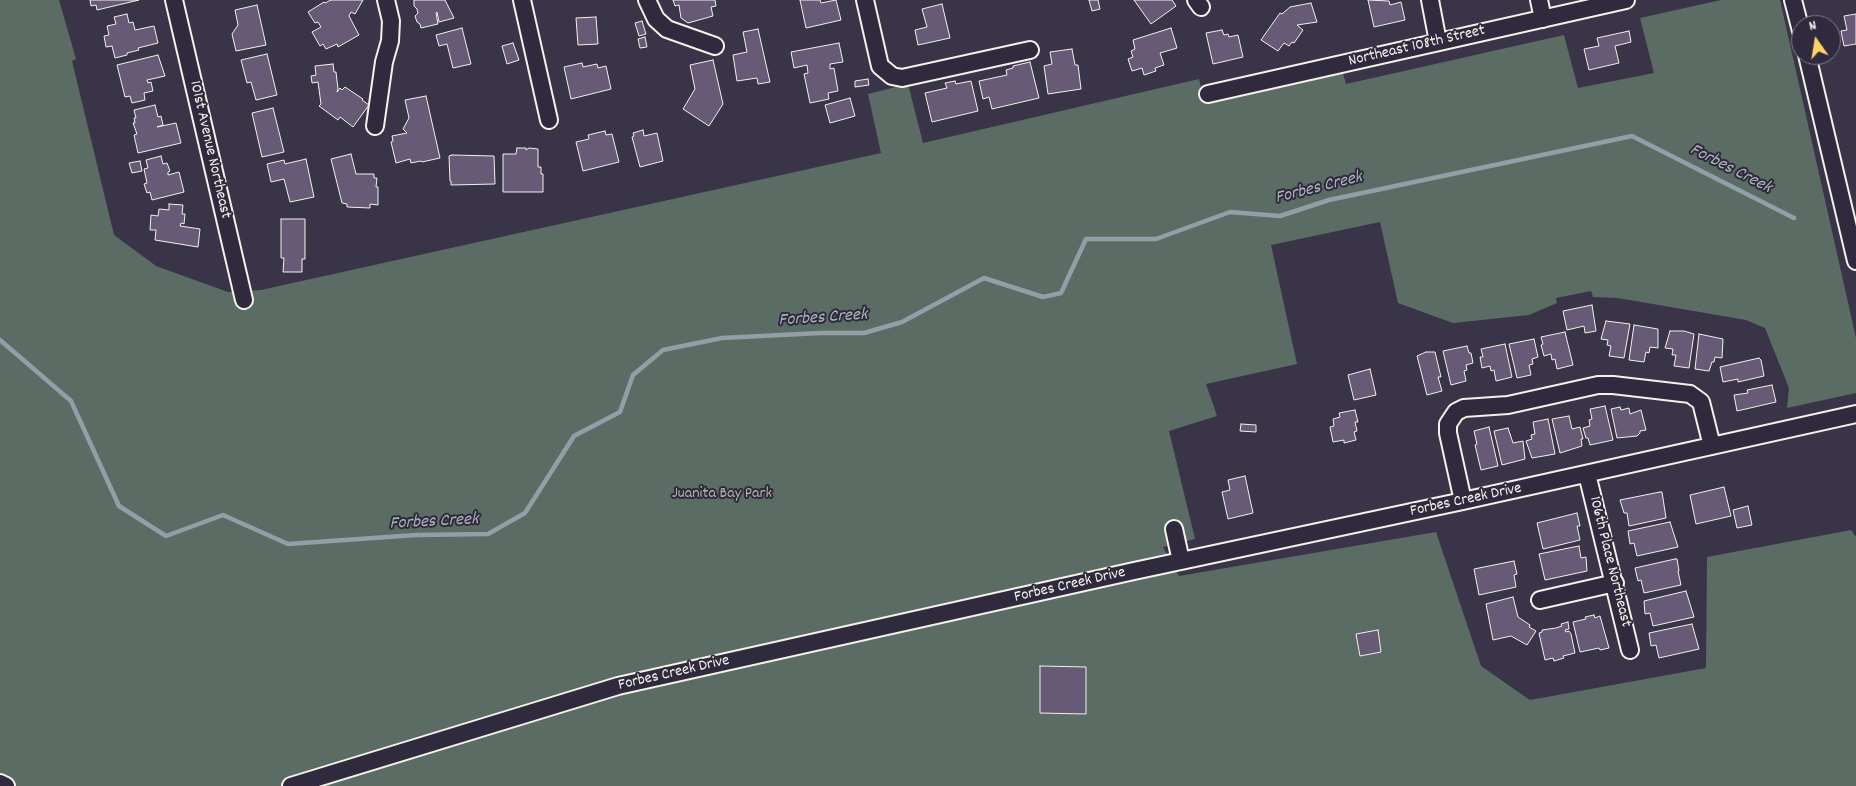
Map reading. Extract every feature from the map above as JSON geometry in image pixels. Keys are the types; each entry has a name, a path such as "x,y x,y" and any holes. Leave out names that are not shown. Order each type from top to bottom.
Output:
{"street":[{"name":"101st Avenue Northeast","path":"174,0 244,300"},
{"path":"375,126 384,62 390,41 391,21 386,0"},
{"path":"522,0 549,120"},
{"path":"647,0 656,19 667,29 715,46"},
{"path":"865,0 880,66 892,76 902,78 1030,50"},
{"path":"1430,0 1438,42"},
{"path":"1539,0 1543,19"},
{"name":"Northeast 108th Street","path":"1208,94 1626,0"},
{"path":"1794,0 1797,15"},
{"path":"1809,65 1856,261"},
{"path":"1463,501 1448,433 1448,424 1456,412 1464,408 1508,405 1598,385 1613,384 1690,394 1701,402 1712,446"},
{"name":"Forbes Creek Drive","path":"291,786 618,686 1856,414"},
{"name":"106th Place Northeast","path":"1587,474 1630,650"},
{"path":"1174,529 1181,561"},
{"path":"1540,600 1615,583"},
{"path":"0,783 6,786"}],"green space":[{"name":"Juanita Bay Park","path":"0,0 59,0 76,59 72,61 114,235 156,266 228,292 261,290 881,153 868,94 908,84 923,143 1199,79 1204,101 1342,69 1346,84 1564,35 1578,88 1654,73 1640,18 1721,0 1780,0 1791,49 1791,65 1795,65 1856,338 1856,393 1787,408 1789,388 1765,328 1746,320 1618,298 1593,297 1591,291 1556,298 1557,303 1529,315 1453,323 1398,303 1380,222 1271,245 1297,364 1206,384 1217,416 1169,431 1195,539 1163,547 1179,576 1436,532 1481,666 1530,700 1706,668 1707,557 1851,530 1856,537 1856,786 0,786"}],"building":[{"path":"90,0 139,0 97,10 96,5 91,6"},
{"path":"331,0 363,0 355,14 351,12 349,16 359,35 338,47 337,44 326,49 323,44 320,46 312,32 321,27 318,22 315,23 308,12"},
{"path":"414,0 445,0 454,18 439,22 437,12 438,24 421,28 415,16 418,13 414,6"},
{"path":"673,0 715,0 716,6 711,7 713,16 688,23 681,18 679,5 675,6"},
{"path":"800,0 820,0 821,3 836,0 841,20 806,28"},
{"path":"1089,0 1098,0 1100,9 1092,11"},
{"path":"1134,0 1172,0 1176,6 1151,24"},
{"path":"1368,0 1389,1 1390,5 1401,2 1405,20 1374,27"},
{"path":"1311,3 1317,22 1297,25 1303,30 1294,43 1292,42 1289,46 1284,43 1278,51 1261,40 1280,13 1282,14 1290,7"},
{"path":"942,4 950,38 918,45 915,30 927,27 922,9"},
{"path":"257,5 266,45 236,51 232,34 238,25 235,10"},
{"path":"127,14 129,23 133,22 135,30 154,26 158,43 138,48 139,50 115,58 112,46 106,47 104,36 109,35 107,26 116,24 114,17"},
{"path":"1856,14 1856,44 1844,46 1841,31 1847,30 1844,16"},
{"path":"596,17 598,44 578,45 576,18"},
{"path":"642,21 646,34 639,36 635,23"},
{"path":"462,28 471,64 453,68 447,44 439,46 436,35"},
{"path":"1171,28 1177,48 1160,53 1164,65 1155,68 1156,71 1144,75 1142,68 1132,71 1128,59 1133,57 1131,51 1135,49 1133,40"},
{"path":"758,29 770,82 758,84 757,78 737,81 733,55 747,52 743,32"},
{"path":"1222,30 1224,35 1228,34 1229,37 1238,35 1243,57 1213,64 1206,33"},
{"path":"1629,31 1631,42 1615,46 1619,63 1589,70 1584,49 1599,46 1597,38"},
{"path":"645,37 647,47 640,48 638,39"},
{"path":"513,43 519,60 507,64 502,46"},
{"path":"839,43 843,62 830,64 830,69 834,68 838,91 828,93 829,99 810,103 804,74 808,73 807,65 794,68 791,52"},
{"path":"1072,49 1075,65 1078,65 1081,89 1048,94 1044,66 1052,64 1050,52"},
{"path":"267,54 277,95 256,100 251,82 247,83 241,60"},
{"path":"158,55 165,76 147,80 148,83 151,82 153,91 144,93 145,100 132,103 130,96 125,97 117,65"},
{"path":"713,60 723,104 709,126 683,109 695,89 690,65"},
{"path":"1030,62 1039,98 992,109 989,97 983,99 979,81 1007,75 1006,70 1013,68 1013,66"},
{"path":"582,63 583,67 597,64 598,68 606,66 611,89 571,99 564,67"},
{"path":"333,64 334,72 336,72 337,92 340,88 342,90 345,87 369,105 353,127 340,117 338,120 319,106 321,104 318,82 312,83 311,76 316,75 315,66"},
{"path":"868,79 869,85 855,87 855,81"},
{"path":"955,81 956,84 971,81 978,111 932,122 925,93 947,88 945,83"},
{"path":"426,96 440,158 411,163 410,159 396,163 391,142 393,141 392,136 407,133 403,129 409,118 405,100"},
{"path":"850,98 855,116 830,123 825,105"},
{"path":"155,105 158,117 161,116 163,125 157,127 176,123 181,143 138,153 134,135 137,134 133,123 135,123 134,118 136,118 134,110"},
{"path":"273,108 284,152 262,157 252,113"},
{"path":"643,130 644,136 657,133 663,161 640,167 632,137 634,136 633,133"},
{"path":"605,131 606,135 612,134 619,162 583,171 576,142 589,139 588,135"},
{"path":"517,148 526,148 526,150 529,148 538,149 538,167 541,167 541,174 543,174 543,192 503,192 503,154 516,154"},
{"path":"351,154 356,174 374,174 374,178 377,178 378,205 370,204 370,208 347,207 347,204 342,203 331,159"},
{"path":"161,156 163,164 167,163 170,171 168,175 179,172 184,192 152,200 150,192 147,193 144,184 147,183 144,169 148,168 146,160"},
{"path":"449,156 494,156 495,184 451,185"},
{"path":"306,159 314,197 290,202 284,179 271,182 267,164 284,160 285,164"},
{"path":"140,161 142,171 132,173 129,163"},
{"path":"169,204 183,205 182,214 185,214 184,224 181,223 180,226 200,229 198,247 155,240 156,230 150,230 151,215 158,216 159,209 169,210"},
{"path":"281,219 305,219 305,259 302,259 302,272 283,272 284,258 281,258"},
{"path":"1592,305 1596,331 1585,333 1584,326 1567,330 1563,311"},
{"path":"1606,321 1630,324 1624,358 1609,356 1611,346 1607,345 1608,340 1601,339"},
{"path":"1634,325 1658,329 1658,348 1650,347 1649,353 1646,352 1644,362 1629,360"},
{"path":"1670,331 1684,331 1694,334 1689,368 1674,366 1676,355 1672,355 1673,349 1665,348"},
{"path":"1565,332 1573,365 1557,369 1555,359 1552,360 1551,354 1544,356 1541,337"},
{"path":"1699,334 1723,339 1722,358 1715,357 1709,371 1695,369"},
{"path":"1534,339 1538,357 1532,359 1533,364 1529,365 1531,375 1517,378 1509,344"},
{"path":"1505,344 1512,377 1496,381 1494,370 1491,371 1490,366 1482,368 1480,357 1483,357 1481,349"},
{"path":"1467,346 1473,363 1466,365 1467,370 1464,371 1466,381 1451,385 1443,351"},
{"path":"1426,352 1435,352 1442,391 1427,395 1417,356"},
{"path":"1759,358 1764,376 1738,382 1738,379 1723,382 1720,367"},
{"path":"1370,369 1376,395 1354,400 1348,375"},
{"path":"1772,385 1776,402 1737,411 1734,395 1748,393 1747,390"},
{"path":"1605,406 1613,440 1590,445 1583,428 1590,426 1589,420 1592,419 1590,409"},
{"path":"1620,407 1621,410 1629,408 1630,414 1641,410 1646,430 1640,431 1637,436 1617,438 1611,409"},
{"path":"1355,410 1358,422 1355,422 1357,431 1354,432 1356,440 1344,443 1344,440 1333,442 1330,427 1334,426 1333,419 1340,417 1339,413"},
{"path":"1569,416 1572,429 1580,427 1583,439 1581,439 1582,446 1560,453 1552,419"},
{"path":"1548,419 1555,454 1532,458 1526,441 1532,439 1531,435 1535,434 1533,422"},
{"path":"1241,424 1256,425 1256,432 1240,431"},
{"path":"1489,427 1498,466 1481,470 1474,431"},
{"path":"1508,428 1513,443 1523,441 1525,459 1502,465 1494,431"},
{"path":"1245,476 1253,513 1228,519 1222,492 1230,490 1228,480"},
{"path":"1724,487 1731,516 1696,524 1690,495"},
{"path":"1662,492 1666,518 1629,526 1627,513 1624,513 1620,500"},
{"path":"1748,506 1752,525 1737,528 1733,510"},
{"path":"1577,513 1580,526 1577,526 1580,540 1543,549 1537,523"},
{"path":"1670,522 1678,547 1637,556 1634,543 1630,544 1628,531"},
{"path":"1579,546 1581,558 1586,557 1587,571 1545,580 1539,554"},
{"path":"1677,559 1681,585 1644,593 1641,580 1638,581 1635,568"},
{"path":"1514,561 1517,574 1514,575 1516,587 1479,595 1474,569"},
{"path":"1686,591 1694,617 1653,626 1650,613 1645,614 1644,601"},
{"path":"1513,597 1518,617 1536,631 1527,645 1511,636 1493,640 1486,604"},
{"path":"1594,615 1595,618 1600,616 1609,648 1580,652 1573,622"},
{"path":"1568,622 1569,629 1565,630 1571,634 1575,653 1554,661 1553,658 1545,660 1539,633 1542,630 1556,628"},
{"path":"1692,624 1699,649 1659,658 1656,645 1651,646 1649,633"},
{"path":"1378,630 1381,652 1360,656 1356,634"},
{"path":"1040,666 1086,667 1086,714 1040,713"}],"waterway":[{"name":"Forbes Creek","path":"0,340 71,401 119,506 166,536 223,515 288,544 416,535 488,534 525,513 574,436 620,412 633,375 663,350 722,338 820,333 864,333 902,322 984,278 1043,297 1061,293 1086,239 1156,239 1230,212 1280,216 1329,200 1632,136 1794,218"}]}
